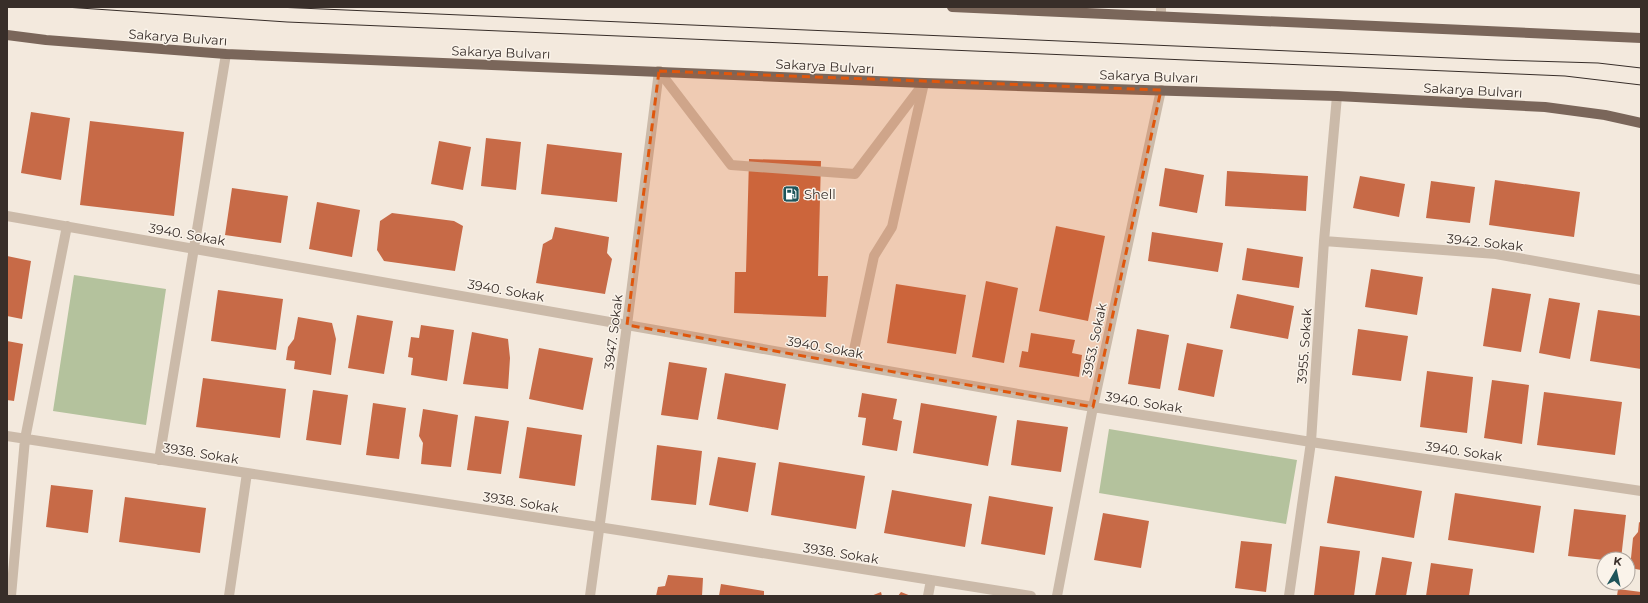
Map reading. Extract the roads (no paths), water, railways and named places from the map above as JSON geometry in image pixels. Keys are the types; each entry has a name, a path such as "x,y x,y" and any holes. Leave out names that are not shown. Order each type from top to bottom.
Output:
{"main road":[{"path":"952,7 1161,12 1641,38"},
{"name":"Sakarya Bulvarı","path":"7,35 46,40 226,54 659,71 924,84 1337,96 1545,107 1605,115 1641,123"}],"street":[{"path":"160,460 193,248 226,54"},
{"path":"659,71 731,165 854,174 924,84"},
{"name":"3947. Sokak","path":"590,596 601,527 659,71"},
{"path":"851,364 874,256 892,227 924,84"},
{"name":"3953. Sokak","path":"1057,596 1093,407 1161,90"},
{"name":"3955. Sokak","path":"1289,596 1311,442 1324,241 1337,96"},
{"name":"3940. Sokak","path":"7,216 1093,407 1311,442 1641,491"},
{"path":"10,596 25,439 67,226"},
{"name":"3942. Sokak","path":"1324,241 1496,254 1641,280"},
{"name":"3938. Sokak","path":"7,436 247,474 601,527 1031,596"},
{"path":"229,596 247,474"},
{"path":"928,596 931,580"}],"tram line":[{"path":"65,7 287,22 1565,76 1641,85"},
{"path":"276,7 1498,60 1598,63 1641,68"}],"place":[{"name":"Shell","path":"791,194"}]}
